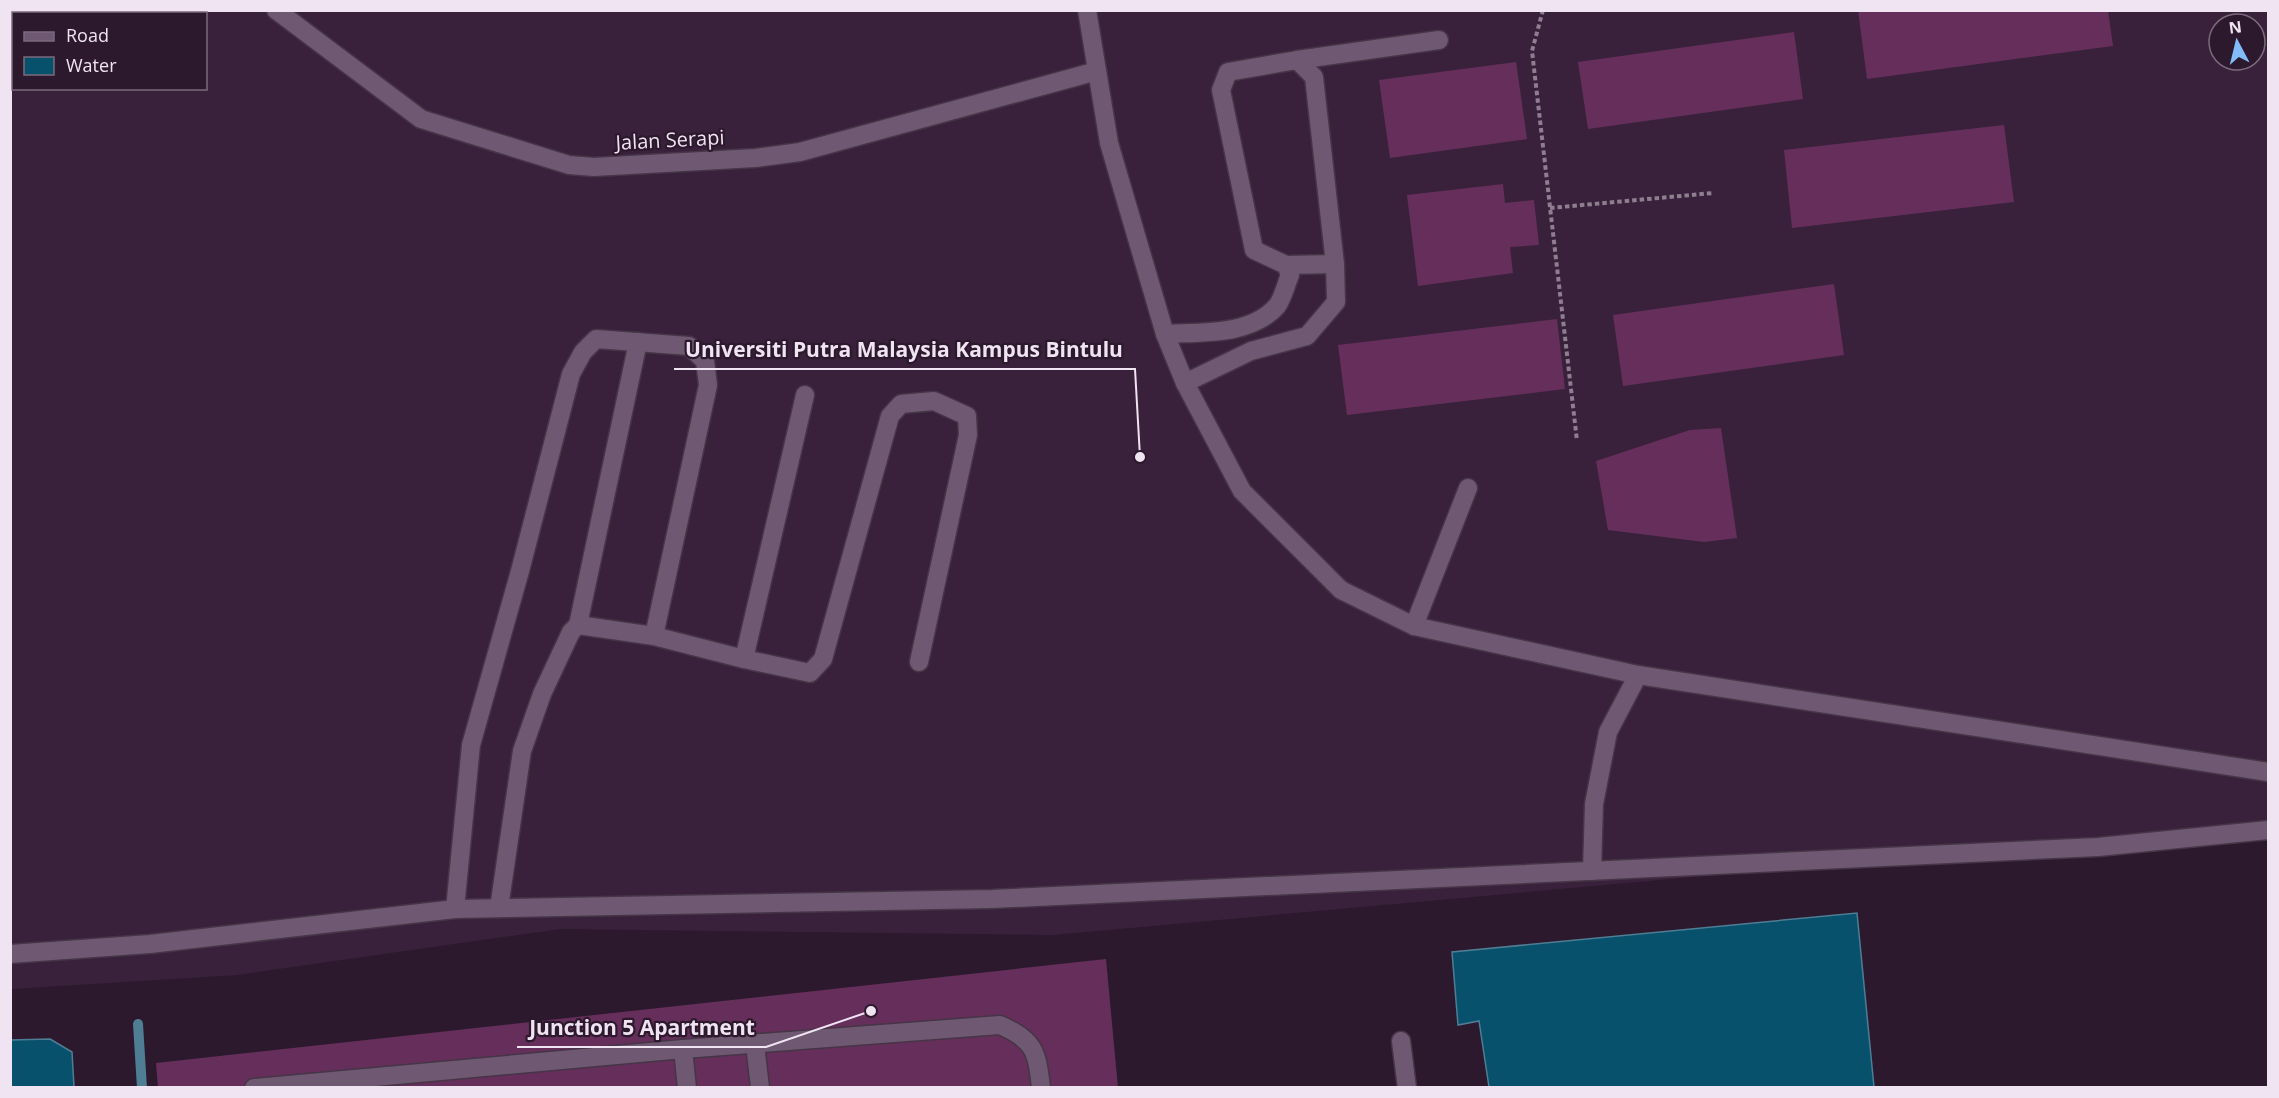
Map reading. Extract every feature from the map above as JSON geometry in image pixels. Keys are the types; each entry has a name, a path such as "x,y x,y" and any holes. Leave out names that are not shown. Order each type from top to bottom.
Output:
{"street":[{"path":"1087,10 1109,143 1165,334 1185,383 1242,491 1341,590 1414,626 1638,675 2268,772"},
{"name":"Jalan Serapi","path":"279,13 421,119 569,165 594,167 755,158 800,152 1097,71"},
{"path":"1335,264 1286,265 1254,250 1221,90 1228,72 1438,40"},
{"path":"1185,383 1251,351 1307,336 1336,302 1335,264 1314,77 1297,60"},
{"path":"1165,334 1219,332 1255,323 1277,305 1290,275 1286,265"},
{"path":"455,909 471,745 520,571 571,374 583,352 596,339 689,346 705,361 708,385 654,636"},
{"path":"499,908 522,752 542,694 570,632 578,626 638,342"},
{"path":"744,659 805,395"},
{"path":"578,626 654,636 810,673 823,659 890,416 901,404 934,401 967,416 968,435 919,662"},
{"path":"1414,626 1468,488"},
{"path":"1592,871 1594,804 1608,732 1638,675"},
{"path":"10,954 150,944 455,909 992,899 2098,847 2268,830"},
{"path":"261,1087 683,1049 1000,1025 1021,1034 1038,1058 1041,1088"},
{"path":"1401,1041 1407,1088"},
{"path":"755,1044 760,1088"},
{"path":"683,1049 687,1088"}],"path":[{"path":"1543,10 1532,51 1577,441"},
{"path":"1550,208 1713,193"}],"shaded area":[{"path":"11,11 2268,11 2268,825 1053,935 560,929 237,975 11,989"}],"water":[{"path":"1857,913 1874,1087 1489,1087 1479,1021 1458,1025 1452,952"},
{"path":"50,1039 72,1052 74,1087 11,1087 11,1040"}],"building":[{"path":"1858,10 2108,10 2113,46 1867,79"},
{"path":"1794,32 1803,99 1588,129 1578,62"},
{"path":"1516,62 1527,139 1390,158 1379,80"},
{"path":"2004,125 2014,202 1792,228 1784,150"},
{"path":"1503,184 1505,203 1534,200 1539,245 1510,247 1513,273 1418,286 1407,195"},
{"path":"1834,284 1844,355 1623,386 1613,315"},
{"path":"1557,319 1565,389 1347,415 1338,345"},
{"path":"1721,428 1737,538 1704,542 1608,530 1596,461 1690,430"},
{"path":"1106,959 1118,1088 158,1088 156,1063"}],"waterway":[{"path":"138,1024 142,1088"}],"place":[{"name":"Universiti Putra Malaysia Kampus Bintulu","path":"1140,457"},
{"name":"Junction 5 Apartment","path":"871,1011"}]}
